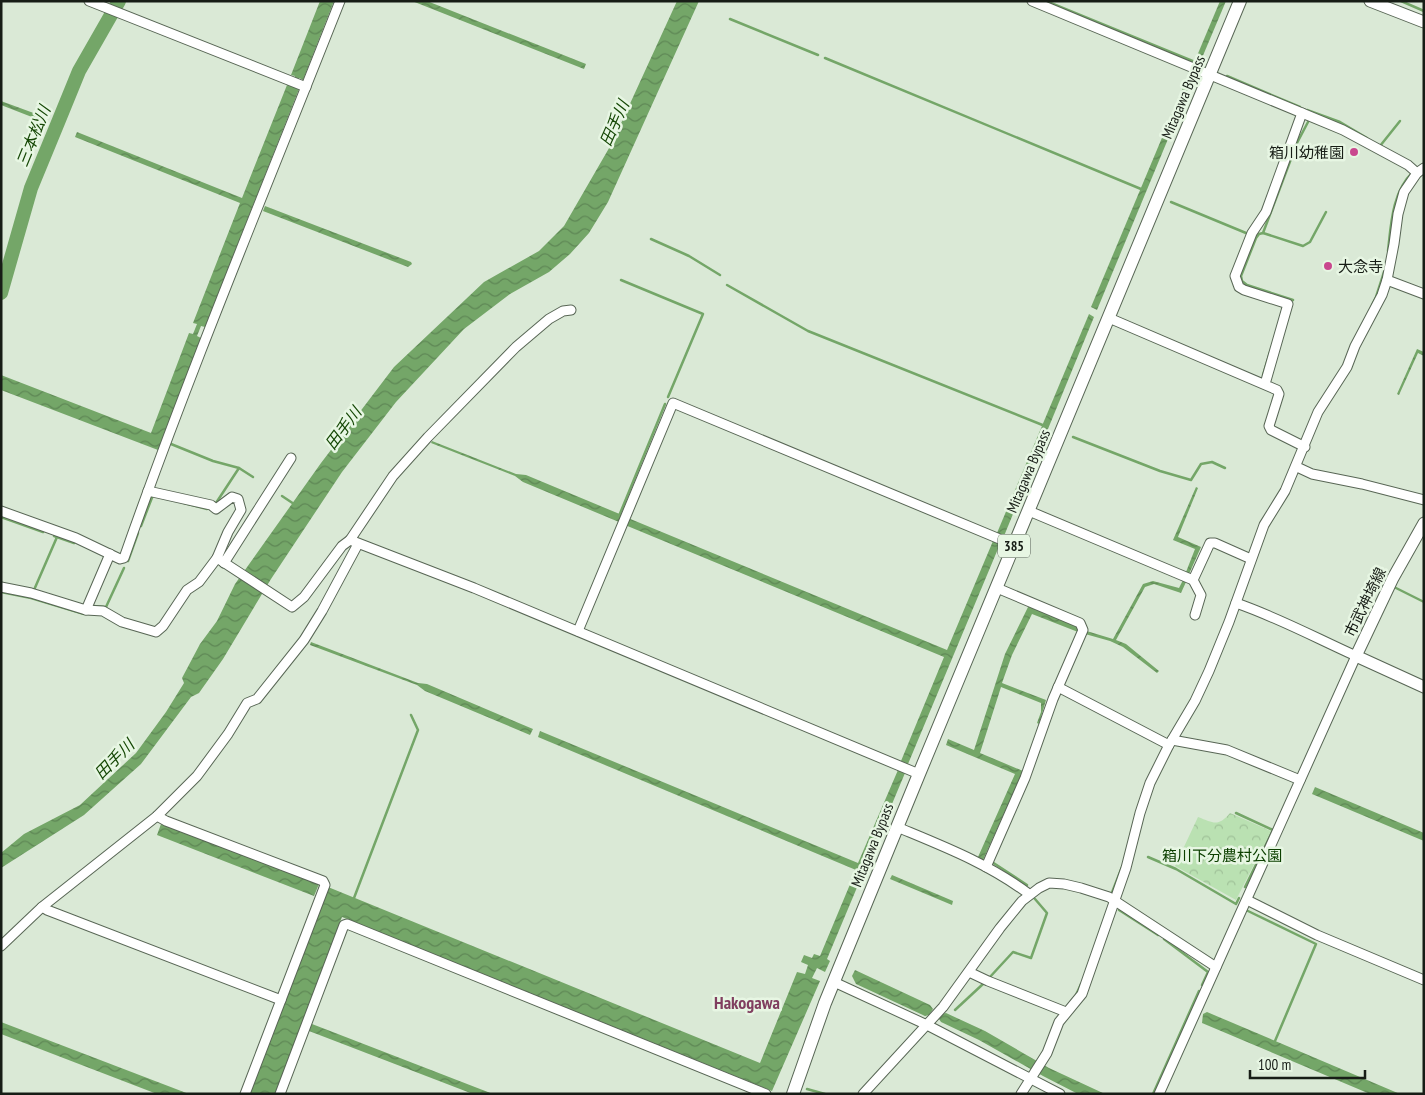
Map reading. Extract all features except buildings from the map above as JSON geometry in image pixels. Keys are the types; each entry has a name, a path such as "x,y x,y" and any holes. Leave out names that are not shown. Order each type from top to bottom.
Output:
{"highway":[{"name":"Mitagawa Bypass","path":"793,1094 834,982 897,827 1240,1"}],"main road":[{"path":"1370,1 1424,22"},
{"name":"市武神埼線","path":"1424,523 1393,578 1356,656 1424,687"}],"street":[{"path":"90,1 299,84"},
{"path":"1,511 76,538 110,554 124,558 299,84 340,1"},
{"path":"1021,1094 1042,1061 1059,1022 1082,994 1126,868 1140,812 1150,782 1169,742 1195,701 1236,603 1248,558 1264,525 1297,467 1302,445 1318,412 1347,367 1355,346 1382,295 1387,280 1398,214 1404,192 1418,170 1343,130 1032,1"},
{"path":"1265,384 1288,304 1244,290 1239,287 1235,276 1252,233 1266,212 1302,113"},
{"path":"1387,280 1424,294"},
{"path":"1,946 42,907 157,816 197,776 228,734 247,703 257,699 304,640 322,611 354,542 394,476 428,437 516,347 549,319 563,310 570,310"},
{"path":"1109,318 1277,390 1279,394 1269,426 1271,430 1302,445"},
{"path":"578,631 673,403 1014,545"},
{"path":"1,587 31,593 86,610 103,612 122,622 156,632 163,626 187,590 223,563 291,458"},
{"path":"1297,467 1312,474 1362,484 1424,500"},
{"path":"148,491 211,505 216,508 232,498 238,499 241,510 228,532 223,563"},
{"path":"1029,510 1193,580 1201,595 1195,615"},
{"path":"223,563 292,607 299,601 342,546 354,542 474,588 919,774"},
{"path":"1193,580 1210,543 1215,543 1248,558"},
{"path":"86,610 110,554"},
{"path":"986,867 1025,778 1058,686 1082,632 1080,623 997,588"},
{"path":"1159,1094 1356,656 1289,626 1263,612 1236,603"},
{"path":"1058,686 1169,742 1226,750 1300,780"},
{"path":"157,816 322,882 325,885 245,1094"},
{"path":"897,827 969,857 1029,894"},
{"path":"862,1094 956,992 1000,928 1029,894 1050,883 1081,888 1114,901 1216,966"},
{"path":"1247,900 1317,935 1424,980"},
{"path":"42,907 281,1000"},
{"path":"280,1094 344,925 347,924 766,1094"},
{"path":"969,972 1066,1012"},
{"path":"834,982 1032,1077 1060,1094"}],"green space":[{"name":"箱川下分農村公園","path":"1230,813 1271,831 1236,900 1175,866 1198,817 1208,821 1219,822"}],"water":[{"path":"320,1 334,1 303,80 299,78 296,88 299,89 205,327 201,326 197,336 201,338 158,450 1,390 1,375 151,433 189,333 193,334 197,324 193,323 240,203 75,137 77,132 242,198 287,85 291,86 295,76 291,75"},
{"path":"412,1 427,1 586,64 584,69"},
{"path":"677,1 699,1 608,202 589,233 570,254 549,272 510,294 464,329 396,402 342,472 271,579 223,659 199,693 191,697 141,764 84,815 1,868 1,853 24,834 80,805 136,753 166,712 184,683 182,678 200,644 217,621 235,584 321,463 394,367 484,282 539,251 564,226 612,143"},
{"path":"1220,1 1226,1 1199,65 1194,63"},
{"path":"1190,71 1195,74 1097,310 1091,307"},
{"path":"1,101 39,115 37,119 1,105"},
{"path":"265,206 412,264 408,267 263,211"},
{"path":"1089,314 1094,317 1004,536 997,533"},
{"path":"1417,349 1424,352 1424,356 1418,353 1399,395 1397,394"},
{"path":"432,441 516,474 526,475 622,515 619,522 523,482 515,476 431,443"},
{"path":"1196,487 1198,488 1178,537 1201,547 1189,574 1186,572 1195,549 1173,540"},
{"path":"628,518 947,650 993,541 1000,544 908,764 901,761 944,657 625,525"},
{"path":"1183,580 1186,582 1181,593 1154,584 1145,587 1116,640 1126,644 1159,671 1157,673 1123,647 1032,614 1012,655 1002,683 1046,700 1039,724 1037,723 1041,712 1041,703 1001,687 980,753 1023,771 983,860 978,857 1015,774 946,745 948,739 974,750 1005,654 1029,605 1080,629 1113,639 1143,584 1153,581 1179,588"},
{"path":"311,642 418,683 427,684 533,729 530,735 425,691 417,685 310,645"},
{"path":"540,731 858,863 898,770 905,773 827,959 830,961 825,972 817,968 812,978 820,981 772,1091 342,917 275,1094 249,1094 328,887 760,1063 797,972 805,974 808,965 801,962 804,955 812,958 814,954 820,956 856,870 538,737"},
{"path":"1315,787 1424,833 1424,841 1312,794"},
{"path":"161,824 319,884 314,896 157,835"},
{"path":"892,875 953,901 952,905 890,879"},
{"path":"855,970 930,1005 933,1009 929,1015 925,1016 856,984 852,976"},
{"path":"1207,1012 1400,1094 1370,1094 1202,1023 1203,1014"},
{"path":"946,1013 985,1031 1049,1068 1105,1094 1078,1094 979,1040 941,1022 939,1019 942,1014"},
{"path":"1,1022 189,1094 157,1094 1,1034"},
{"path":"312,1024 493,1094 473,1094 309,1031"}],"waterway":[{"name":"三本松川","path":"1,293 31,188 79,71 119,1"},
{"path":"1046,1 1195,62"},
{"path":"1401,1 1424,11"},
{"path":"730,19 818,55"},
{"path":"825,58 1141,189"},
{"path":"1227,76 1300,107"},
{"path":"1307,110 1340,122 1367,138"},
{"path":"1380,146 1400,121"},
{"path":"1293,300 1247,285 1242,281 1241,276 1256,238 1259,234 1263,233 1297,143 1308,122"},
{"path":"1388,251 1392,219 1397,199 1406,180 1413,172"},
{"path":"1171,202 1246,233"},
{"path":"1263,233 1303,246 1310,242 1326,212"},
{"path":"651,239 689,256 720,275"},
{"path":"1372,305 1386,266"},
{"path":"621,280 703,314 668,397"},
{"path":"727,285 808,331 1045,426"},
{"path":"1263,375 1270,352"},
{"path":"619,516 665,404"},
{"path":"1073,437 1160,471 1191,480 1201,464 1212,462 1225,468"},
{"path":"171,444 213,461 239,468 253,477"},
{"path":"216,503 239,468"},
{"path":"141,526 153,495"},
{"path":"282,496 294,504"},
{"path":"184,503 207,509"},
{"path":"1,517 43,532"},
{"path":"128,561 138,533"},
{"path":"54,536 74,543"},
{"path":"34,590 57,537"},
{"path":"93,606 106,607 124,568"},
{"path":"1396,588 1424,602"},
{"path":"1,592 31,598 84,614"},
{"path":"354,898 418,730 411,715"},
{"path":"1236,813 1273,830 1245,887"},
{"path":"1148,857 1176,869 1236,904 1239,898"},
{"path":"992,862 1027,885"},
{"path":"1111,895 1122,867"},
{"path":"989,978 1013,952 1031,958 1047,913 1035,899"},
{"path":"1119,910 1158,935"},
{"path":"1248,911 1316,944 1275,1041"},
{"path":"1164,939 1208,972 1202,985"},
{"path":"955,1010 983,984"},
{"path":"1076,995 1081,984"},
{"path":"1153,1094 1199,991"},
{"path":"807,1089 825,1094"}],"place":[{"name":"箱川幼稚園","path":"1354,152"},
{"name":"大念寺","path":"1328,266"}],"district":[{"name":"Hakogawa","path":"747,1002"}],"water label":[{"name":"田手川","path":"614,123"},
{"name":"田手川","path":"343,428"},
{"name":"田手川","path":"114,759"}]}
